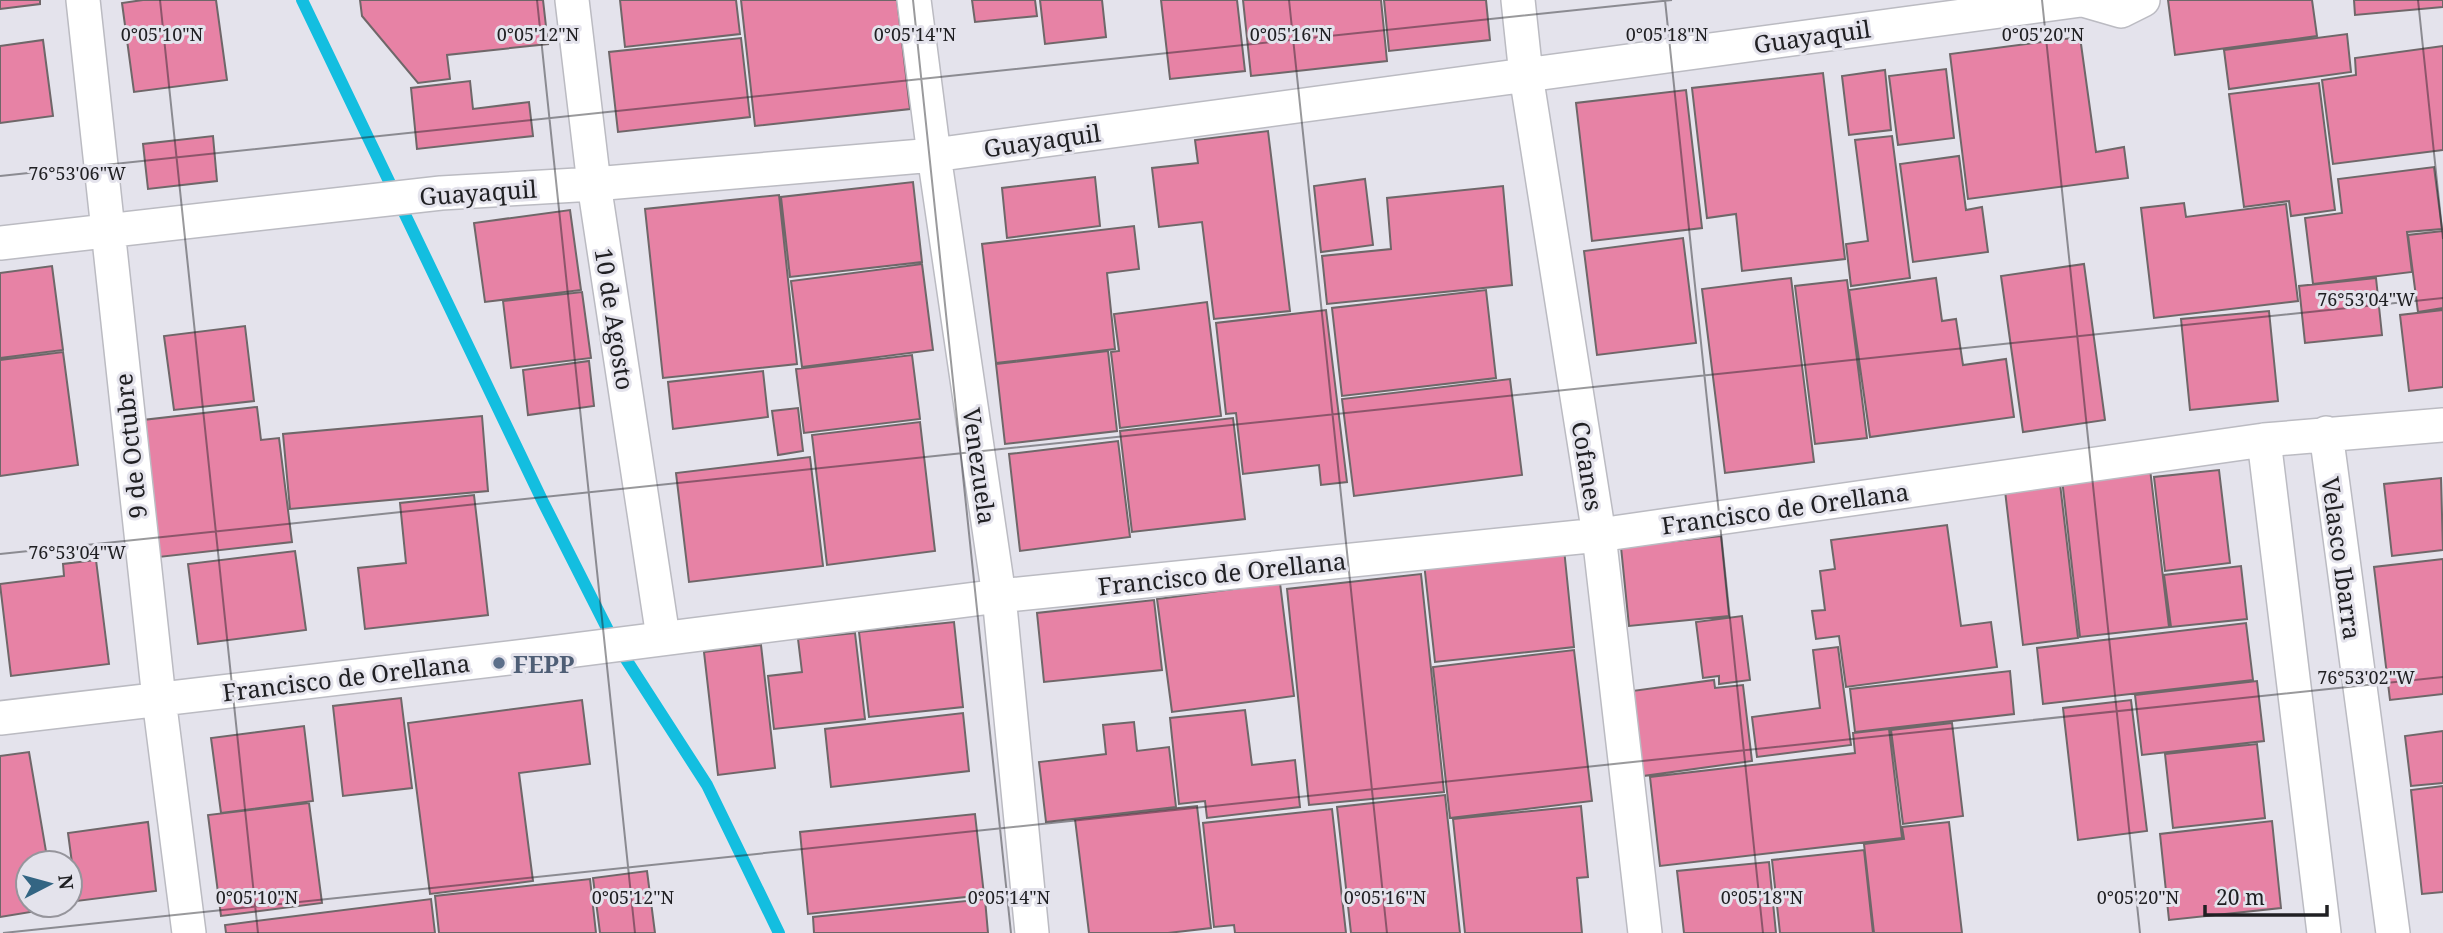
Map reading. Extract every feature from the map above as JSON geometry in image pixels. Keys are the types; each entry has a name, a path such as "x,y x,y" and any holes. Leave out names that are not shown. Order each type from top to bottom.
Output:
{"street":[{"name":"9 de Octubre","path":"83,0 159,699 189,933"},
{"name":"10 de Agosto","path":"572,0 594,184 663,637"},
{"name":"Venezuela","path":"914,0 999,596 1032,933"},
{"name":"Cofanes","path":"1518,0 1526,75 1599,535 1645,933"},
{"name":"Guayaquil","path":"0,243 441,193 594,184 934,155 2082,0 2121,11 2143,0"},
{"name":"Francisco de Orellana","path":"0,718 559,652 999,596 1599,535 2264,440 2443,425"},
{"name":"Velasco Ibarra","path":"2326,433 2393,933"},
{"path":"2264,440 2323,933"}],"building":[{"path":"0,0 40,0 40,4 0,9"},
{"path":"143,0 216,0 227,80 134,92 122,3"},
{"path":"360,0 543,0 548,44 447,55 450,79 418,83 362,16"},
{"path":"620,0 736,0 740,34 625,47"},
{"path":"741,0 897,0 910,109 755,126"},
{"path":"972,0 1035,0 1037,16 975,22"},
{"path":"1040,0 1102,0 1106,37 1045,44"},
{"path":"1161,0 1237,0 1245,71 1170,79"},
{"path":"1243,0 1381,0 1387,61 1251,76"},
{"path":"1384,0 1486,0 1490,40 1389,51"},
{"path":"2168,0 2312,0 2317,36 2175,55"},
{"path":"2354,0 2443,0 2443,7 2355,15"},
{"path":"2347,34 2351,72 2229,89 2224,50"},
{"path":"2080,37 2096,152 2124,147 2128,178 1968,199 1950,54"},
{"path":"741,38 750,117 618,132 609,52"},
{"path":"43,40 53,116 0,123 0,46"},
{"path":"2443,46 2443,150 2333,164 2322,80 2356,75 2355,58"},
{"path":"1946,69 1954,138 1898,145 1889,76"},
{"path":"1885,70 1891,130 1849,135 1842,76"},
{"path":"1823,73 1845,259 1742,271 1736,214 1707,218 1692,88"},
{"path":"470,81 473,109 529,102 533,136 417,149 411,88"},
{"path":"2319,83 2335,210 2291,216 2289,201 2244,207 2229,94"},
{"path":"1686,90 1702,228 1592,241 1576,103"},
{"path":"1268,131 1290,311 1214,319 1202,222 1159,227 1152,168 1198,163 1195,140"},
{"path":"213,136 217,181 148,189 143,144"},
{"path":"1892,136 1910,278 1851,286 1846,244 1868,241 1855,140"},
{"path":"1959,156 1966,210 1982,207 1988,252 1913,262 1900,164"},
{"path":"2434,167 2442,229 2407,232 2412,272 2313,284 2305,218 2342,213 2338,179"},
{"path":"1095,177 1100,226 1007,238 1002,188"},
{"path":"1365,179 1373,245 1321,252 1314,186"},
{"path":"913,182 922,262 790,277 781,197"},
{"path":"1503,186 1512,285 1327,304 1322,256 1391,249 1387,198"},
{"path":"779,195 797,364 663,378 645,209"},
{"path":"2184,203 2186,217 2286,204 2298,301 2154,318 2141,208"},
{"path":"570,210 581,290 485,302 474,223"},
{"path":"1134,226 1139,269 1107,273 1115,349 996,363 982,244"},
{"path":"2443,231 2443,308 2418,312 2408,235"},
{"path":"1683,238 1696,343 1597,355 1584,251"},
{"path":"922,264 933,350 802,367 791,281"},
{"path":"2084,264 2105,420 2023,432 2001,276"},
{"path":"52,266 63,350 0,358 0,273"},
{"path":"1791,278 1814,462 1725,473 1702,289"},
{"path":"1936,278 1942,321 1956,319 1963,365 2006,359 2014,417 1870,437 1849,290"},
{"path":"2376,278 2382,335 2305,343 2299,286"},
{"path":"1847,280 1867,438 1815,444 1795,286"},
{"path":"1486,290 1496,378 1342,396 1332,308"},
{"path":"582,292 591,358 511,368 503,301"},
{"path":"1207,302 1221,416 1120,428 1111,352 1119,351 1114,314"},
{"path":"1326,310 1347,482 1321,485 1319,465 1243,474 1236,413 1226,414 1216,323"},
{"path":"2443,310 2443,387 2409,391 2400,315"},
{"path":"2269,311 2278,401 2190,410 2181,319"},
{"path":"245,326 254,401 174,410 164,336"},
{"path":"1108,351 1117,431 1005,444 996,364"},
{"path":"63,352 78,465 0,476 0,360"},
{"path":"912,355 920,419 804,433 796,369"},
{"path":"589,361 594,406 528,415 523,370"},
{"path":"763,371 768,417 673,429 668,382"},
{"path":"1510,379 1522,475 1354,496 1342,399"},
{"path":"257,407 261,440 279,438 292,542 159,557 143,420"},
{"path":"798,408 803,451 778,455 772,411"},
{"path":"482,416 488,491 290,509 283,434"},
{"path":"1233,418 1245,519 1132,532 1120,431"},
{"path":"920,422 935,551 827,565 812,435"},
{"path":"1118,441 1130,537 1020,551 1009,454"},
{"path":"810,457 823,566 689,582 676,473"},
{"path":"2150,469 2169,627 2080,637 2062,479"},
{"path":"2219,470 2230,563 2165,571 2154,477"},
{"path":"2059,475 2078,638 2023,645 2004,482"},
{"path":"2441,478 2443,550 2392,556 2384,484"},
{"path":"474,495 488,615 365,629 358,568 406,563 400,503"},
{"path":"1947,525 1961,626 1991,622 1997,667 1846,687 1839,636 1816,639 1812,611 1825,610 1820,571 1835,569 1831,540"},
{"path":"1721,536 1729,616 1629,626 1621,547"},
{"path":"1564,549 1574,647 1435,662 1424,563"},
{"path":"295,551 306,630 198,644 188,564"},
{"path":"2443,559 2443,694 2390,700 2374,567"},
{"path":"96,560 109,664 11,676 0,584 64,576 63,564"},
{"path":"2241,566 2247,619 2171,627 2164,575"},
{"path":"1421,574 1444,792 1309,805 1287,589"},
{"path":"1280,583 1294,696 1172,712 1157,599"},
{"path":"1154,600 1162,670 1044,682 1037,613"},
{"path":"1742,616 1750,680 1719,684 1719,676 1703,678 1696,622"},
{"path":"954,622 963,707 869,717 859,632"},
{"path":"2246,623 2253,680 2043,704 2037,648"},
{"path":"855,633 865,719 774,729 768,676 802,672 798,639"},
{"path":"761,645 775,768 718,775 704,652"},
{"path":"1838,647 1851,745 1757,757 1752,717 1820,708 1813,650"},
{"path":"1574,650 1592,801 1450,818 1433,667"},
{"path":"2010,671 2014,714 1855,732 1850,689"},
{"path":"1714,680 1715,688 1743,685 1752,761 1643,776 1632,691"},
{"path":"2257,681 2264,741 2142,755 2135,695"},
{"path":"401,698 412,788 343,796 333,706"},
{"path":"582,700 590,764 519,773 533,881 430,894 408,723"},
{"path":"2131,700 2147,831 2078,840 2063,708"},
{"path":"1245,710 1252,765 1295,760 1300,807 1207,818 1205,801 1179,804 1170,718"},
{"path":"963,713 969,771 831,787 825,729"},
{"path":"1134,722 1137,751 1169,747 1176,807 1046,822 1039,762 1106,754 1103,725"},
{"path":"1952,723 1963,816 1903,824 1891,730"},
{"path":"304,726 313,801 221,813 211,738"},
{"path":"1889,729 1902,838 1660,866 1650,777 1855,753 1853,733"},
{"path":"2443,731 2443,783 2411,786 2405,736"},
{"path":"2257,744 2265,818 2173,828 2165,754"},
{"path":"29,752 46,849 14,849 14,915 0,917 0,756"},
{"path":"2443,786 2443,892 2422,894 2411,790"},
{"path":"1445,795 1460,933 1351,933 1337,807"},
{"path":"309,803 322,903 221,916 208,815"},
{"path":"1197,806 1211,928 1168,933 1089,933 1075,819"},
{"path":"1581,806 1588,877 1577,878 1582,933 1465,933 1453,819"},
{"path":"1332,809 1346,933 1235,933 1234,925 1214,927 1203,823"},
{"path":"975,814 984,895 808,914 800,832"},
{"path":"2272,821 2281,908 2169,920 2160,834"},
{"path":"148,822 156,891 84,900 84,849 70,849 68,833"},
{"path":"1949,822 1962,933 1874,933 1864,844 1904,839 1902,827"},
{"path":"1864,850 1873,933 1780,933 1772,860"},
{"path":"1769,862 1776,933 1684,933 1677,871"},
{"path":"647,871 655,933 600,933 593,878"},
{"path":"590,879 596,933 439,933 435,896"},
{"path":"431,899 435,933 226,933 225,925"},
{"path":"985,899 988,933 814,933 813,917"}],"waterway":[{"path":"302,0 543,502 611,636 707,785 779,933"}],"place":[{"name":"FEPP","path":"499,663"}]}
